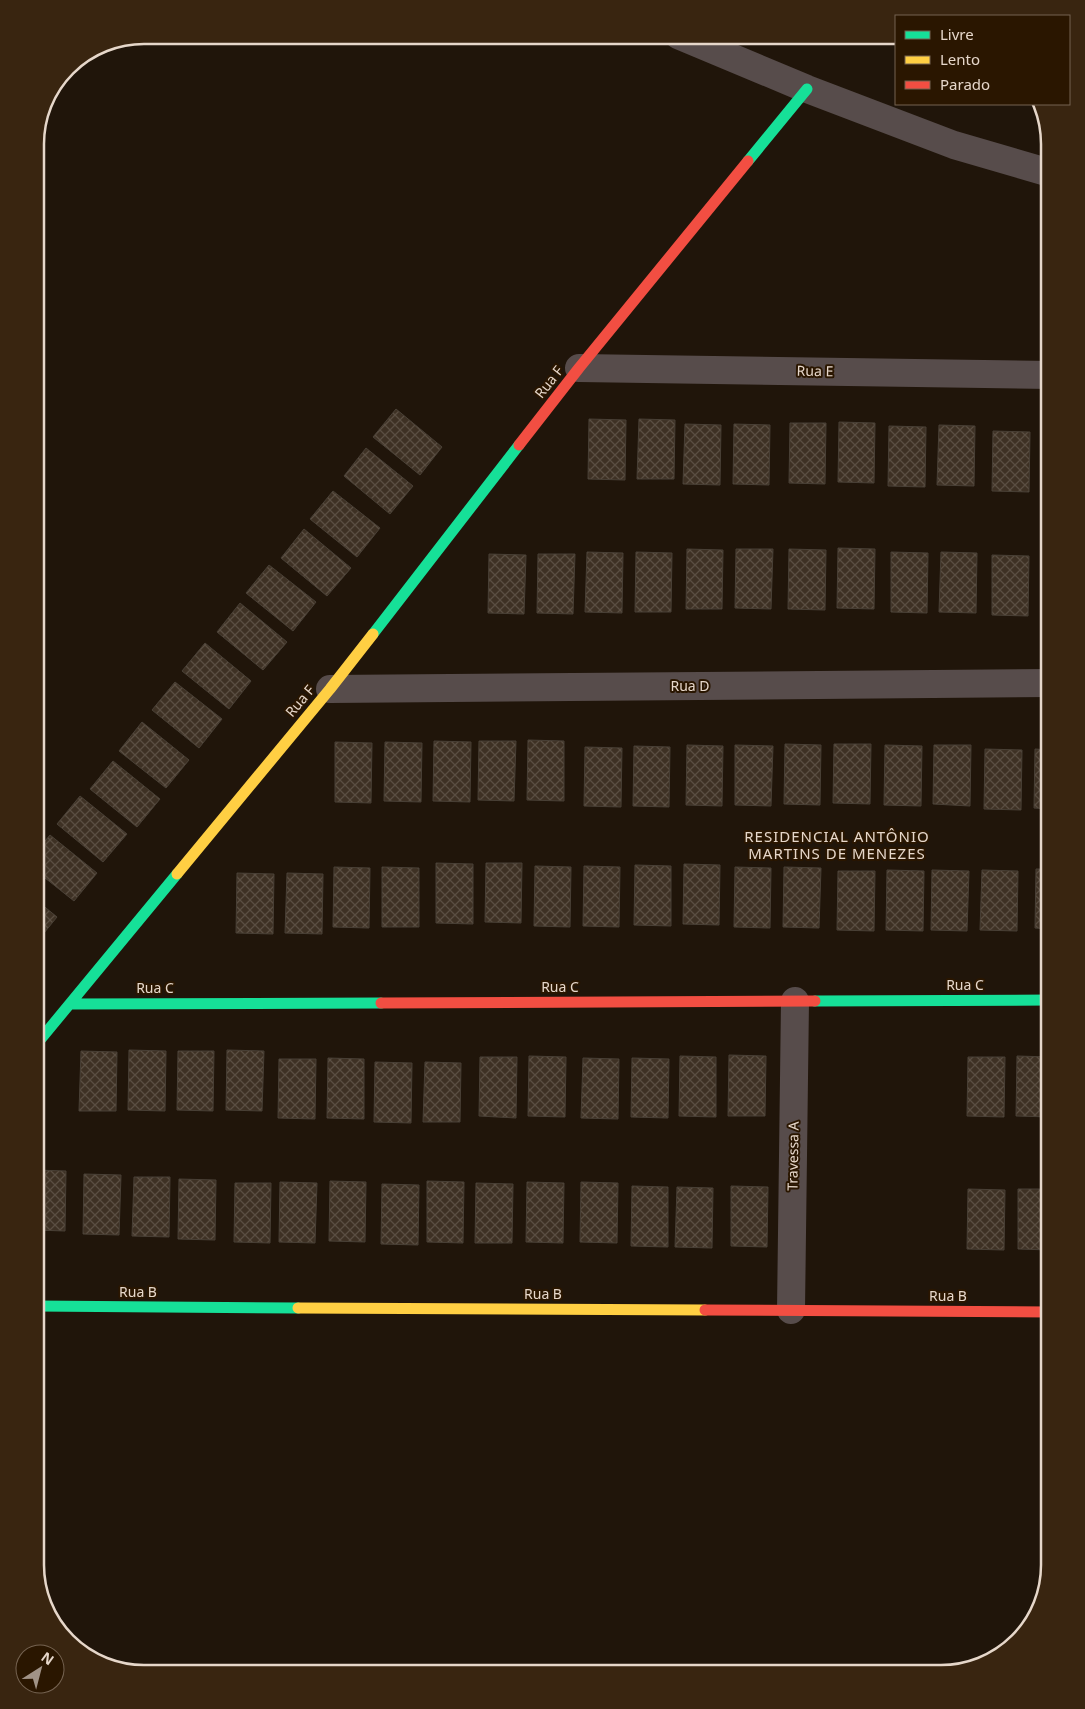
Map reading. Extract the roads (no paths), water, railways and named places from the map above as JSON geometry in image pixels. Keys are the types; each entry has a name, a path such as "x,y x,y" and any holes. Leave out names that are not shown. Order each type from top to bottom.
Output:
{"street":[{"path":"700,44 807,89 954,145 1041,170"},
{"name":"Rua F","path":"44,1035 330,689 579,368 807,89"},
{"name":"Rua E","path":"579,368 1041,375"},
{"name":"Rua D","path":"330,689 1041,683"},
{"name":"Rua C","path":"70,1004 1041,1000"},
{"name":"Travessa A","path":"791,1310 795,1001"},
{"name":"Rua B","path":"44,1306 1041,1312"}],"district":[{"name":"RESIDENCIAL ANTÔNIO MARTINS DE MENEZES","path":"837,846"}]}
